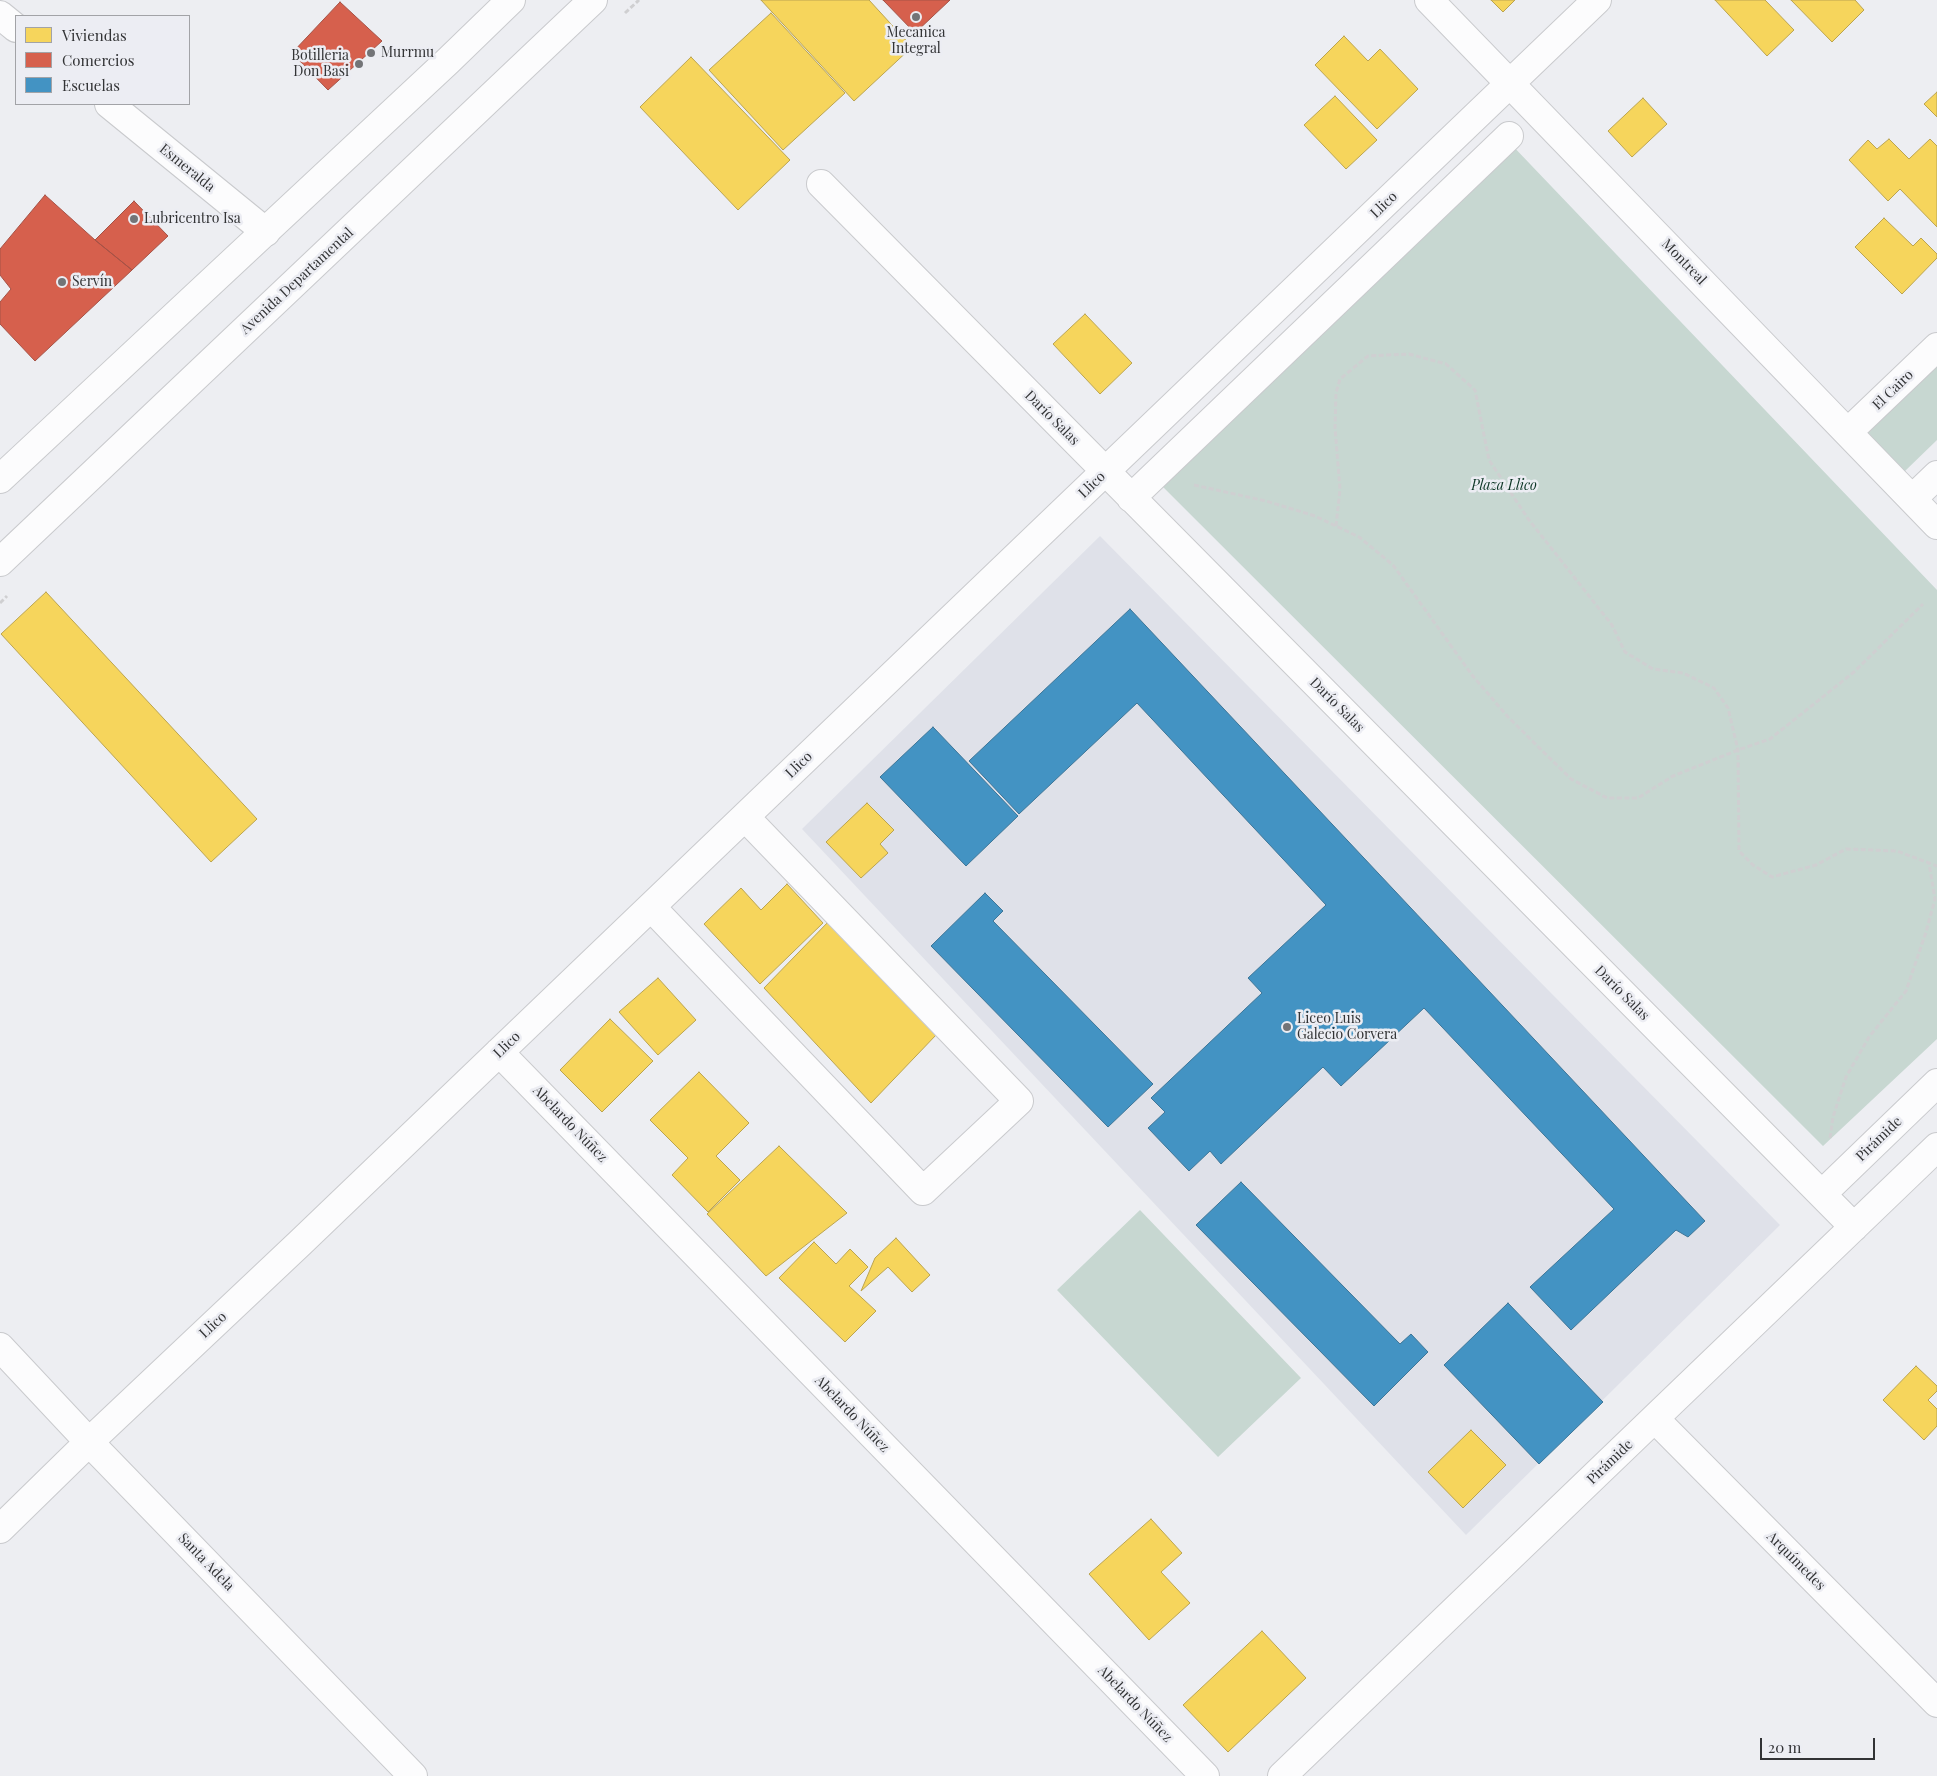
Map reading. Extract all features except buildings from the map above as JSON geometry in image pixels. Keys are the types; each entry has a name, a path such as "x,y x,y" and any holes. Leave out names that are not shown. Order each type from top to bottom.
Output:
{"street":[{"name":"Avenida Departamental","path":"0,562 594,0"},
{"name":"Montreal","path":"1429,0 1937,525"},
{"name":"Llico","path":"0,1530 89,1442 1598,0"},
{"path":"0,479 266,232 500,3"},
{"path":"0,15 15,27"},
{"name":"Esmeralda","path":"110,105 266,232"},
{"path":"1132,498 1510,136"},
{"name":"Darío Salas","path":"821,184 1854,1227"},
{"name":"El Cairo","path":"1848,432 1937,347"},
{"path":"1912,499 1937,475"},
{"path":"651,907 923,1191 1019,1101 745,817"},
{"name":"Abelardo Núñez","path":"499,1052 1205,1776"},
{"name":"Pirámide","path":"1822,1194 1937,1083"},
{"name":"Pirámide","path":"1282,1776 1937,1148"},
{"name":"Santa Adela","path":"0,1347 89,1442 413,1776"},
{"name":"Arquímedes","path":"1655,1419 1937,1703"}],"path":[{"path":"1336,526 1340,489 1335,428 1336,393 1340,379 1368,356 1409,354 1446,364 1475,390 1489,460 1530,520 1612,624 1624,652 1653,669 1683,674 1714,688 1728,708 1738,750 1740,851 1752,865 1772,877 1816,865 1846,849 1898,851 1937,866"},
{"path":"1191,484 1200,488 1266,501 1315,516 1359,537 1393,565 1472,675 1508,717 1571,779 1607,798 1638,798 1673,776 1770,739 1854,672 1923,604"},
{"path":"1830,1139 1833,1117 1846,1077 1869,1037 1906,992 1935,899 1929,862"}],"shaded area":[{"name":"Liceo Luis Galecio Corvera","path":"1100,536 1780,1225 1466,1535 802,829"}],"green space":[{"name":"Plaza Llico","path":"1509,142 1937,590 1937,1039 1823,1146 1158,482"},
{"path":"1937,362 1937,440 1904,472 1864,431"},
{"path":"1140,1210 1301,1378 1218,1457 1057,1290"}],"place":[{"name":"Mecanica Integral","path":"916,17"},
{"name":"Murrmu","path":"371,53"},
{"name":"Botilleria Don Basi","path":"359,64"},
{"name":"Lubricentro Isa","path":"134,219"},
{"name":"Servín","path":"62,282"},
{"name":"Liceo Luis Galecio Corvera","path":"1287,1027"}]}
